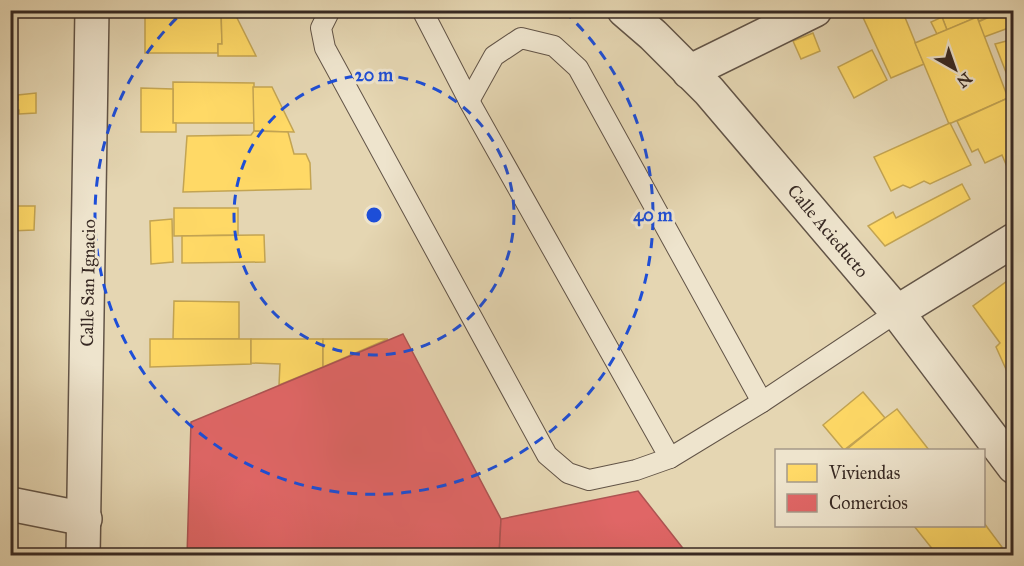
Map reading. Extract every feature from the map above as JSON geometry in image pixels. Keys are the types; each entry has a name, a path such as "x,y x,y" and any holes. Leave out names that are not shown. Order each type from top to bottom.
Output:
{"street":[{"name":"Calle San Ignacio","path":"83,555 92,10"},
{"name":"Calle Acieducto","path":"624,10 653,35 709,91 897,312 1014,467"},
{"path":"689,72 815,10"},
{"path":"897,312 1014,240"},
{"path":"10,504 85,519"}],"lane":[{"path":"330,10 321,28 325,48 547,455 568,473 589,480 636,470 670,458 762,402 897,312"},
{"path":"422,10 469,101 670,458"},
{"path":"469,101 494,56 521,38 554,46 578,68 762,402"}],"building: Viviendas":[{"path":"145,10 221,10 222,44 218,44 218,53 145,53"},
{"path":"221,10 233,10 256,56 218,56 218,44 222,44"},
{"path":"867,10 902,10 924,64 891,78 861,13"},
{"path":"948,10 975,10 977,17 947,30 942,17 950,14"},
{"path":"975,10 1005,10 979,21"},
{"path":"1005,10 1013,10 1014,26 984,37 978,22"},
{"path":"942,17 947,30 937,34 931,22"},
{"path":"977,17 1008,98 949,124 915,43"},
{"path":"813,33 820,51 801,59 793,41"},
{"path":"1014,39 1014,93 995,44"},
{"path":"872,50 887,80 854,98 838,67"},
{"path":"173,82 254,83 254,123 173,123"},
{"path":"253,87 272,87 294,132 254,131"},
{"path":"141,88 173,89 173,123 176,123 176,132 141,132"},
{"path":"36,93 36,113 19,114 19,110 11,111 10,101 18,100 18,95"},
{"path":"1008,98 1014,114 1014,166 1008,169 1002,155 985,163 978,149 972,152 957,121"},
{"path":"950,123 971,165 930,184 924,181 910,188 903,185 891,191 874,157"},
{"path":"254,131 288,132 294,154 306,154 310,163 311,189 183,192 187,136 251,135"},
{"path":"962,184 970,199 885,246 868,226 893,212 896,218"},
{"path":"10,206 35,206 34,230 10,231"},
{"path":"174,208 238,208 238,235 174,236"},
{"path":"172,219 173,262 151,264 150,221"},
{"path":"264,235 265,262 182,263 182,236"},
{"path":"1014,276 1014,387 996,347 1000,343 973,306"},
{"path":"174,301 239,302 239,339 173,339"},
{"path":"150,339 251,339 251,364 150,367"},
{"path":"251,339 323,339 323,367 279,385 280,364 251,363"},
{"path":"323,339 388,339 323,367"},
{"path":"863,392 885,418 845,449 823,425"},
{"path":"897,409 928,449 847,449"},
{"path":"985,524 1002,547 991,556 938,556 915,527 985,527"}],"building: Comercios":[{"path":"403,334 501,519 499,556 187,556 191,422"},
{"path":"638,491 689,556 499,556 501,519"}]}
